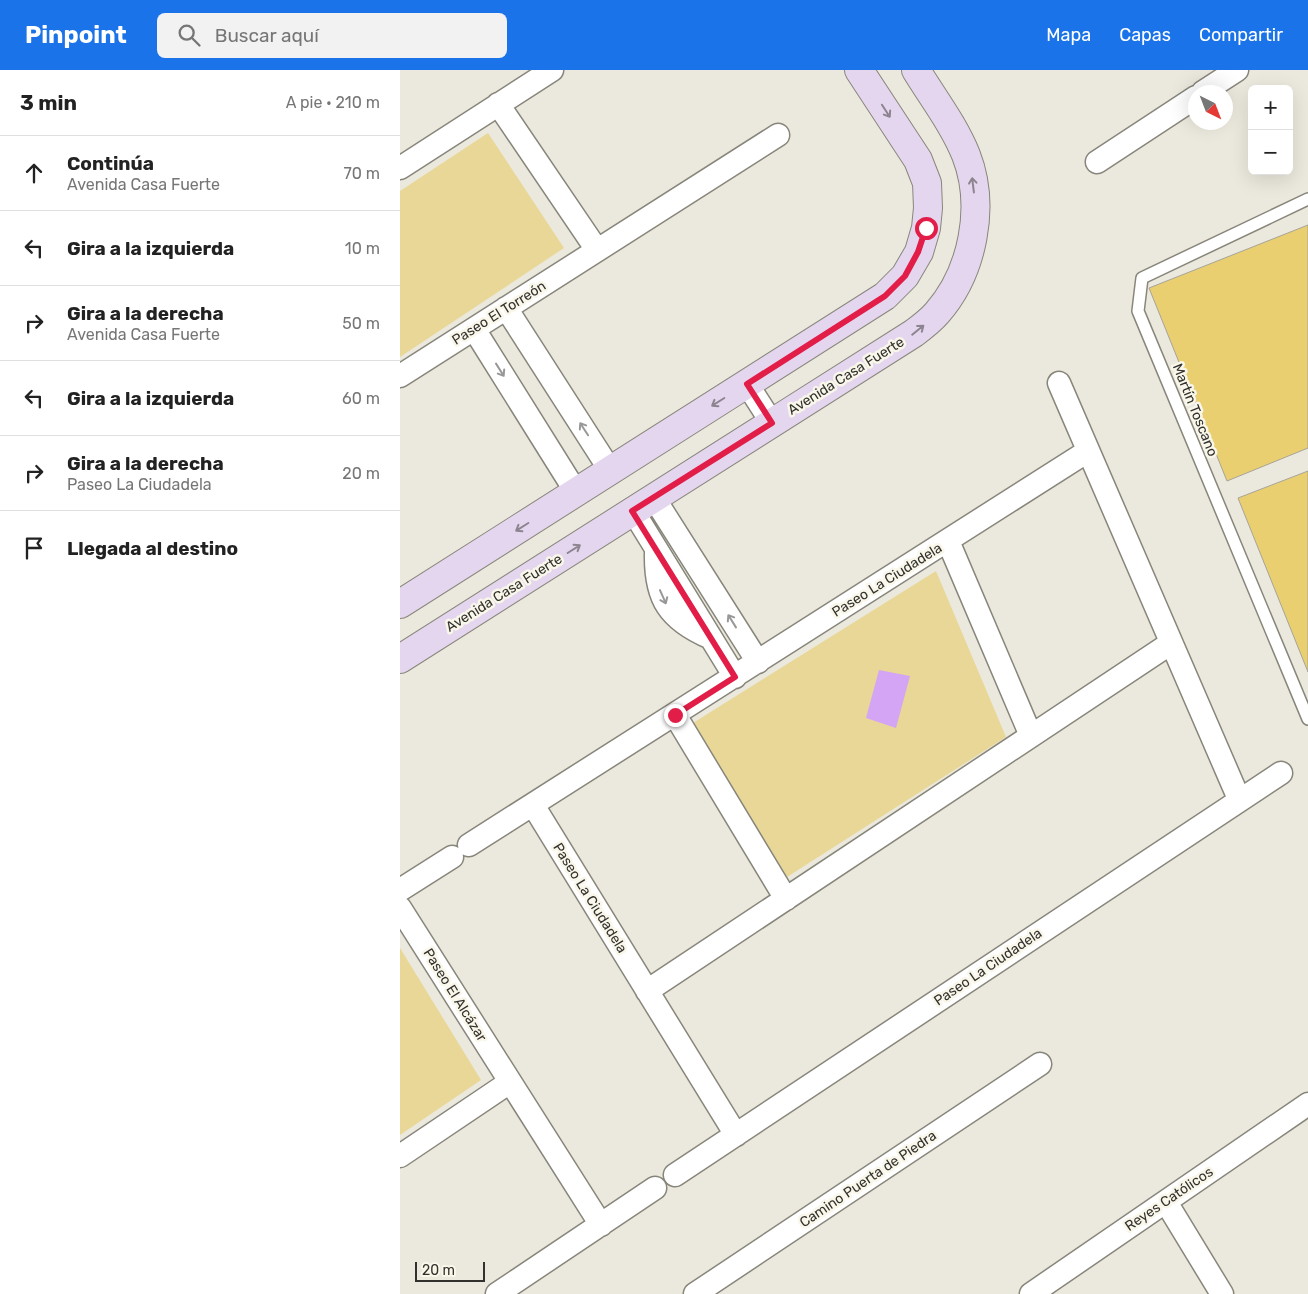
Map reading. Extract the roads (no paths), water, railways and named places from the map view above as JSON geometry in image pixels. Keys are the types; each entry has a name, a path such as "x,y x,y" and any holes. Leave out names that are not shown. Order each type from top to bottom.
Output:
{"street":[{"path":"400,168 552,70"},
{"path":"400,604 885,296 905,276 918,252 926,221 927,183 918,160 859,70"},
{"name":"Avenida Casa Fuerte","path":"400,659 914,333 937,313 957,283 970,250 976,218 973,182 966,156 916,70"},
{"path":"1214,85 1237,70"},
{"path":"1097,162 1188,102"},
{"path":"498,104 597,250"},
{"name":"Paseo El Torreón","path":"400,376 778,135"},
{"path":"506,308 610,470"},
{"path":"474,329 576,492"},
{"path":"747,384 772,423"},
{"path":"1059,384 1240,800"},
{"name":"Paseo La Ciudadela","path":"400,890 1088,451"},
{"path":"643,504 656,550 735,677"},
{"path":"643,504 758,662"},
{"name":"Paseo La Ciudadela","path":"948,541 1031,736"},
{"path":"648,991 1171,643"},
{"path":"675,715 786,899"},
{"name":"Paseo La Ciudadela","path":"675,1176 1281,773"},
{"name":"Paseo La Ciudadela","path":"533,805 736,1135"},
{"name":"Paseo El Alcázar","path":"400,908 601,1225"},
{"name":"Camino Puerta de Piedra","path":"696,1294 1040,1064"},
{"path":"400,1156 510,1082"},
{"name":"Reyes Católicos","path":"1031,1294 1308,1104"},
{"path":"497,1294 655,1188"},
{"path":"1166,1202 1222,1294"}],"lane":[{"name":"Martín Toscano","path":"1308,200 1142,278 1138,311 1308,720"}]}
